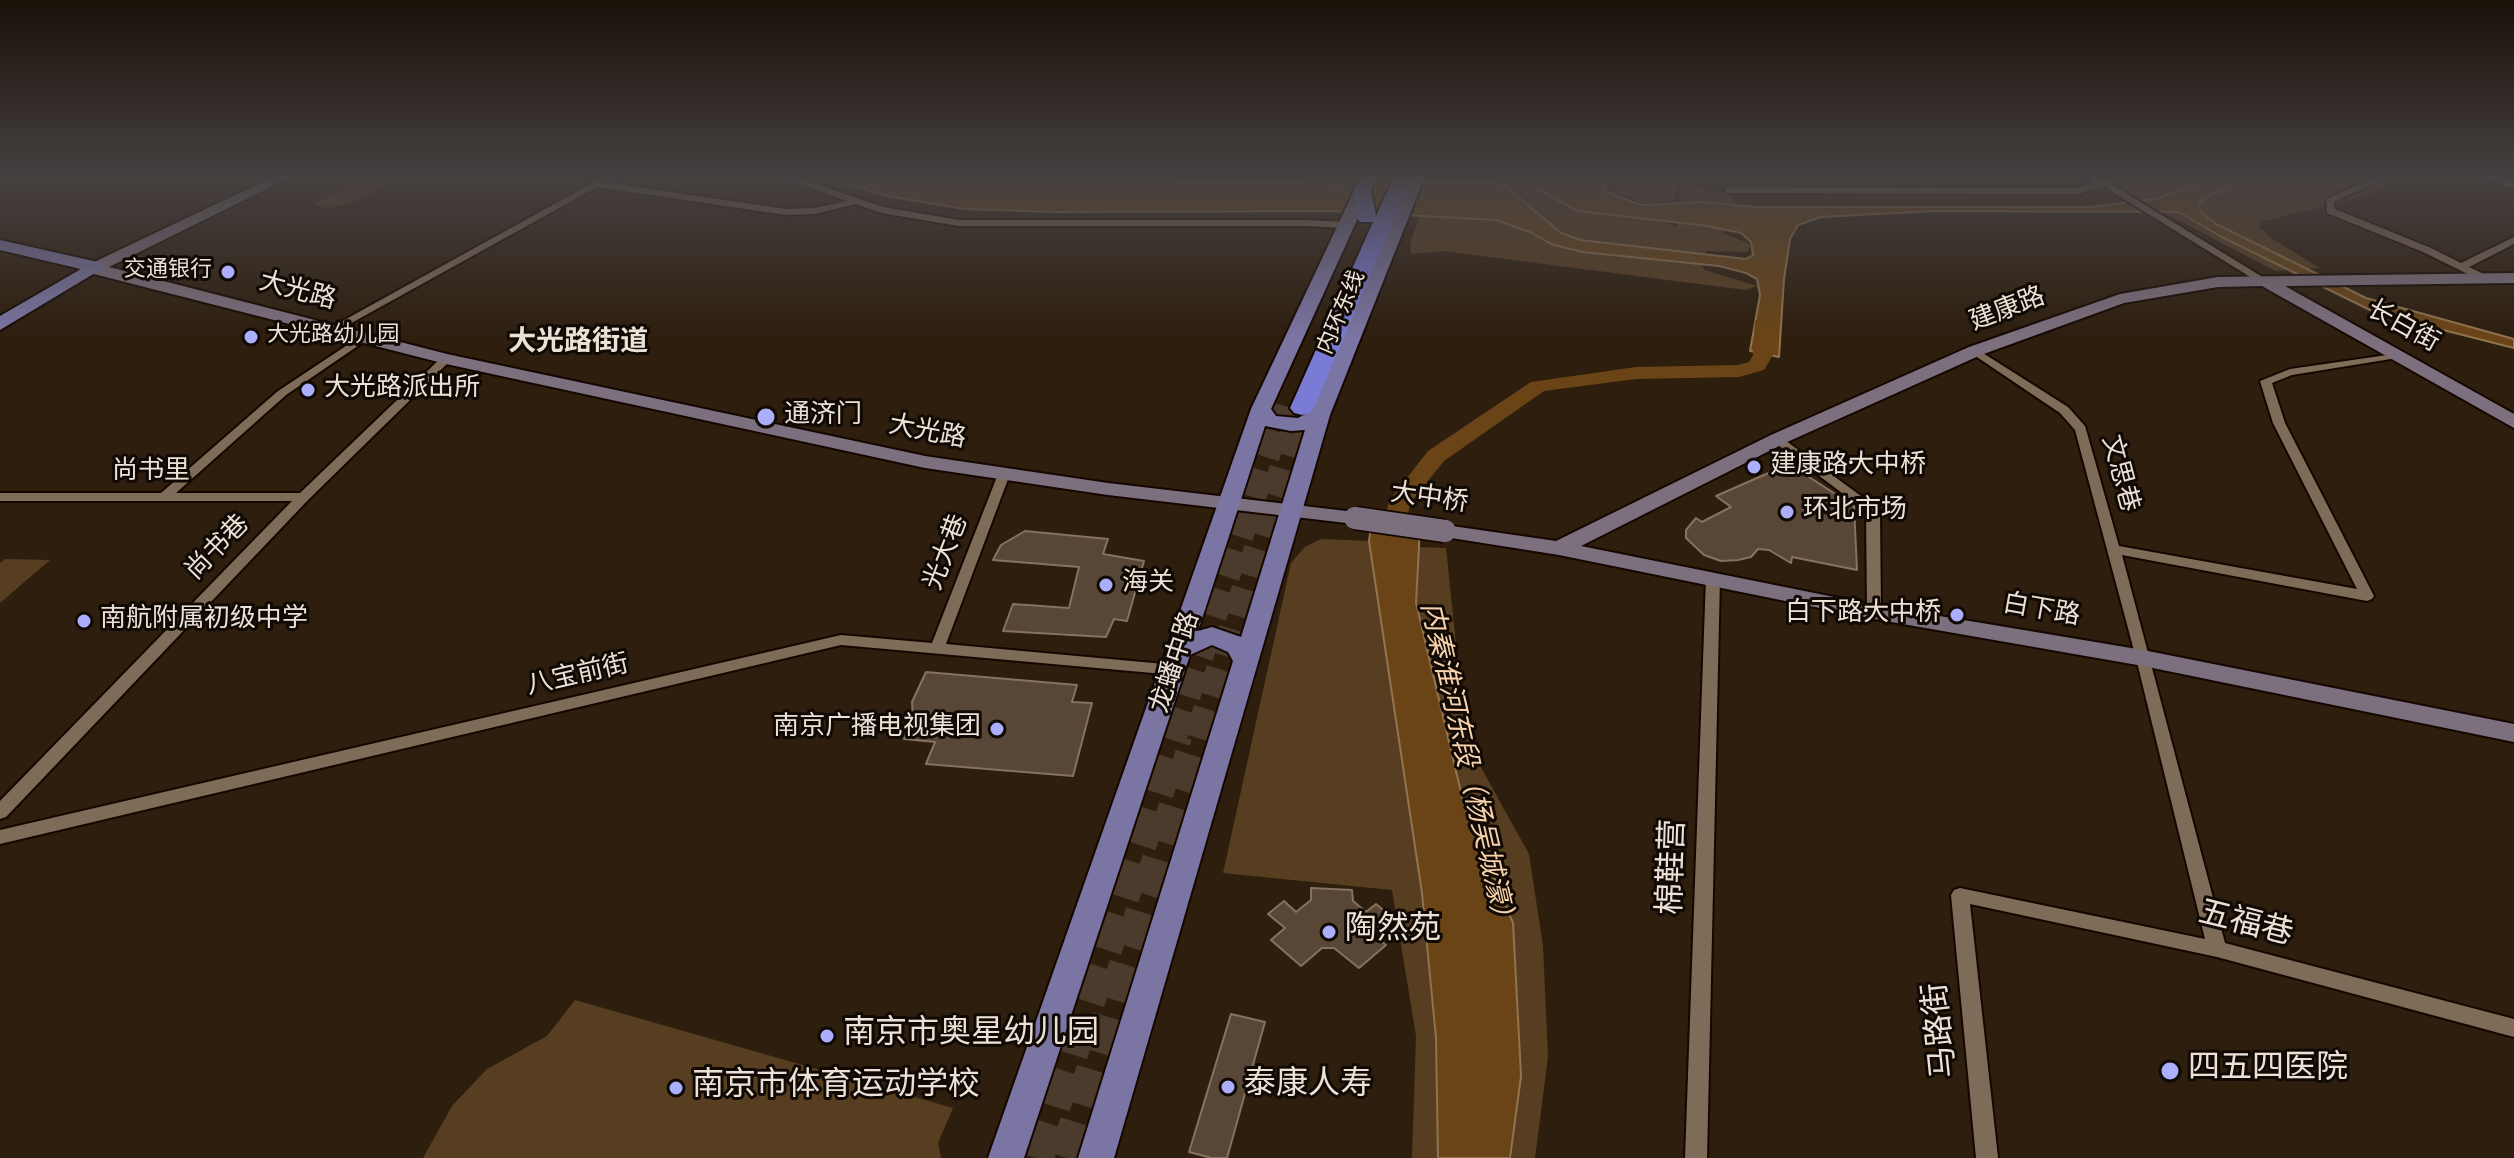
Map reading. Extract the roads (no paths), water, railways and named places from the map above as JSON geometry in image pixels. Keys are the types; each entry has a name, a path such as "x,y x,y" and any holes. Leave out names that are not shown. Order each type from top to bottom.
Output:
{"highway":[{"name":"内环东线","path":"1291,409 1364,230"}],"main road":[{"name":"龙蟠中路","path":"1006,1158 1178,660 1229,501 1291,409 1364,230"},
{"name":"龙蟠中路","path":"1096,1158 1290,508 1291,409"},
{"path":"1178,660 1195,640 1212,636 1238,646 1245,659"}],"street":[{"path":"0,324 96,267 173,230"},
{"path":"333,329 512,230"},
{"path":"2180,230 2264,281"},
{"path":"2376,230 2486,279"},
{"path":"2462,266 2514,240"},
{"name":"大光路","path":"0,245 96,267 446,359 925,462 1290,508"},
{"name":"建康路","path":"1559,548 1778,439 1975,351 2120,299 2218,282 2514,278"},
{"name":"长白街","path":"2264,281 2514,422"},
{"path":"164,497 282,393 364,337"},
{"name":"文思巷","path":"1975,351 2064,410 2081,429 2217,949"},
{"path":"2113,549 2367,596 2279,423 2266,381 2290,372 2397,355"},
{"name":"尚书巷","path":"0,812 303,497 446,359"},
{"path":"1778,439 1873,510 1874,612"},
{"name":"光大巷","path":"937,649 1004,474"},
{"name":"尚书里","path":"0,497 303,497"},
{"name":"大中桥","path":"1290,508 1559,548"},
{"name":"白下路","path":"1559,548 1874,612 2143,658 2514,733"},
{"name":"棉鞋营","path":"1696,1158 1713,578"},
{"name":"八宝前街","path":"0,837 841,640 937,649 1178,660"},
{"name":"五福巷","path":"1960,895 2217,949 2514,1028"},
{"name":"马路街","path":"1960,895 1987,1158"}],"waterway":[{"name":"内秦淮河东段（杨吴城濠）","path":"1391,543 1400,501 1436,456 1538,386 1636,373 1739,371 1757,366 1763,355 1764,321"}],"tunnel":[{"path":"1278,418 1282,405"},
{"path":"1299,418 1302,408"},
{"path":"1173,736 1279,416"},
{"path":"1199,736 1300,416"},
{"path":"1035,1158 1174,734"},
{"path":"1067,1158 1200,734"}],"place":[{"name":"交通银行","path":"228,272"},
{"name":"大光路幼儿园","path":"251,337"},
{"name":"大光路派出所","path":"308,390"},
{"name":"通济门","path":"766,417"},
{"name":"建康路·大中桥","path":"1754,467"},
{"name":"环北市场","path":"1787,512"},
{"name":"海关","path":"1106,585"},
{"name":"白下路·大中桥","path":"1957,615"},
{"name":"南航附属初级中学","path":"84,621"},
{"name":"南京广播电视集团","path":"997,729"},
{"name":"陶然苑","path":"1329,932"},
{"name":"南京市奥星幼儿园","path":"827,1036"},
{"name":"四五四医院","path":"2170,1071"},
{"name":"泰康人寿","path":"1228,1087"},
{"name":"南京市体育运动学校","path":"676,1088"}],"district":[{"name":"大光路街道","path":"578,344"}]}
